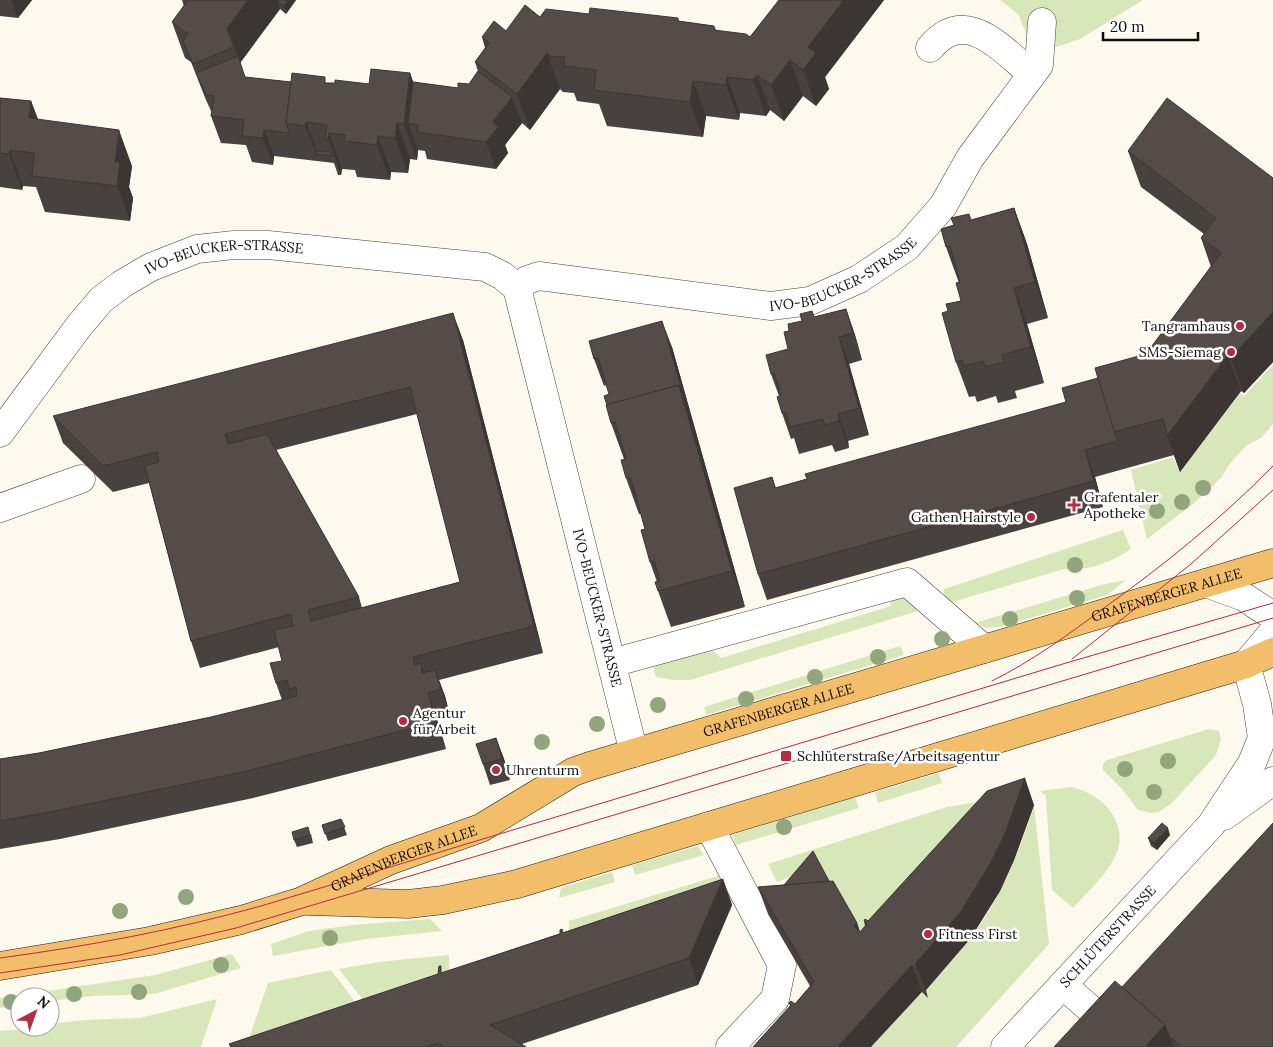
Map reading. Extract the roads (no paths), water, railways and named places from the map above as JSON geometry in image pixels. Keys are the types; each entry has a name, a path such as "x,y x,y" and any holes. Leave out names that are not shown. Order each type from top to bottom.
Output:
{"main road":[{"name":"GRAFENBERGER ALLEE","path":"0,966 150,941 241,920 302,901 391,860 481,828 573,772 1273,563"},
{"name":"GRAFENBERGER ALLEE","path":"302,901 408,904 443,900 517,884 1246,664 1273,652"}],"street":[{"name":"IVO-BEUCKER-STRASSE","path":"517,288 527,280 539,276 771,306 810,301 859,279 907,248 942,206 970,158 1038,65 1042,22"},
{"path":"930,48 939,37 948,32 958,29 970,30 983,34 1032,74"},
{"name":"IVO-BEUCKER-STRASSE","path":"0,433 79,326 101,300 122,284 151,267 197,250 234,245 268,245 485,267 503,276 517,288 634,753"},
{"path":"0,508 81,480"},
{"path":"612,663 907,582 984,649"},
{"path":"1206,583 1244,596 1273,616"},
{"path":"1246,664 1273,632"},
{"name":"SCHLÜTERSTRASSE","path":"1005,1047 1211,825 1252,762 1262,738 1257,704 1246,664"},
{"name":"SCHLÜTERSTRASSE","path":"1211,825 1273,781"},
{"path":"709,826 782,965 775,999 730,1047"},
{"path":"1063,985 1115,1031"}],"tram line":[{"path":"992,681 1050,647 1148,575 1192,541 1273,466"},
{"path":"1072,659 1191,564 1273,490"},
{"path":"0,958 132,936 196,923 261,906 1066,663 1273,603"},
{"path":"0,973 120,955 236,928 1273,618"}],"place":[{"name":"Tangramhaus","path":"1240,326"},
{"name":"SMS-Siemag","path":"1231,352"},
{"name":"Grafentaler Apotheke","path":"1074,505"},
{"name":"Gathen Hairstyle","path":"1031,517"},
{"name":"Agentur für Arbeit","path":"403,721"},
{"name":"Schlüterstraße/Arbeitsagentur","path":"786,756"},
{"name":"Uhrenturm","path":"496,770"},
{"name":"Fitness First","path":"928,934"}]}
